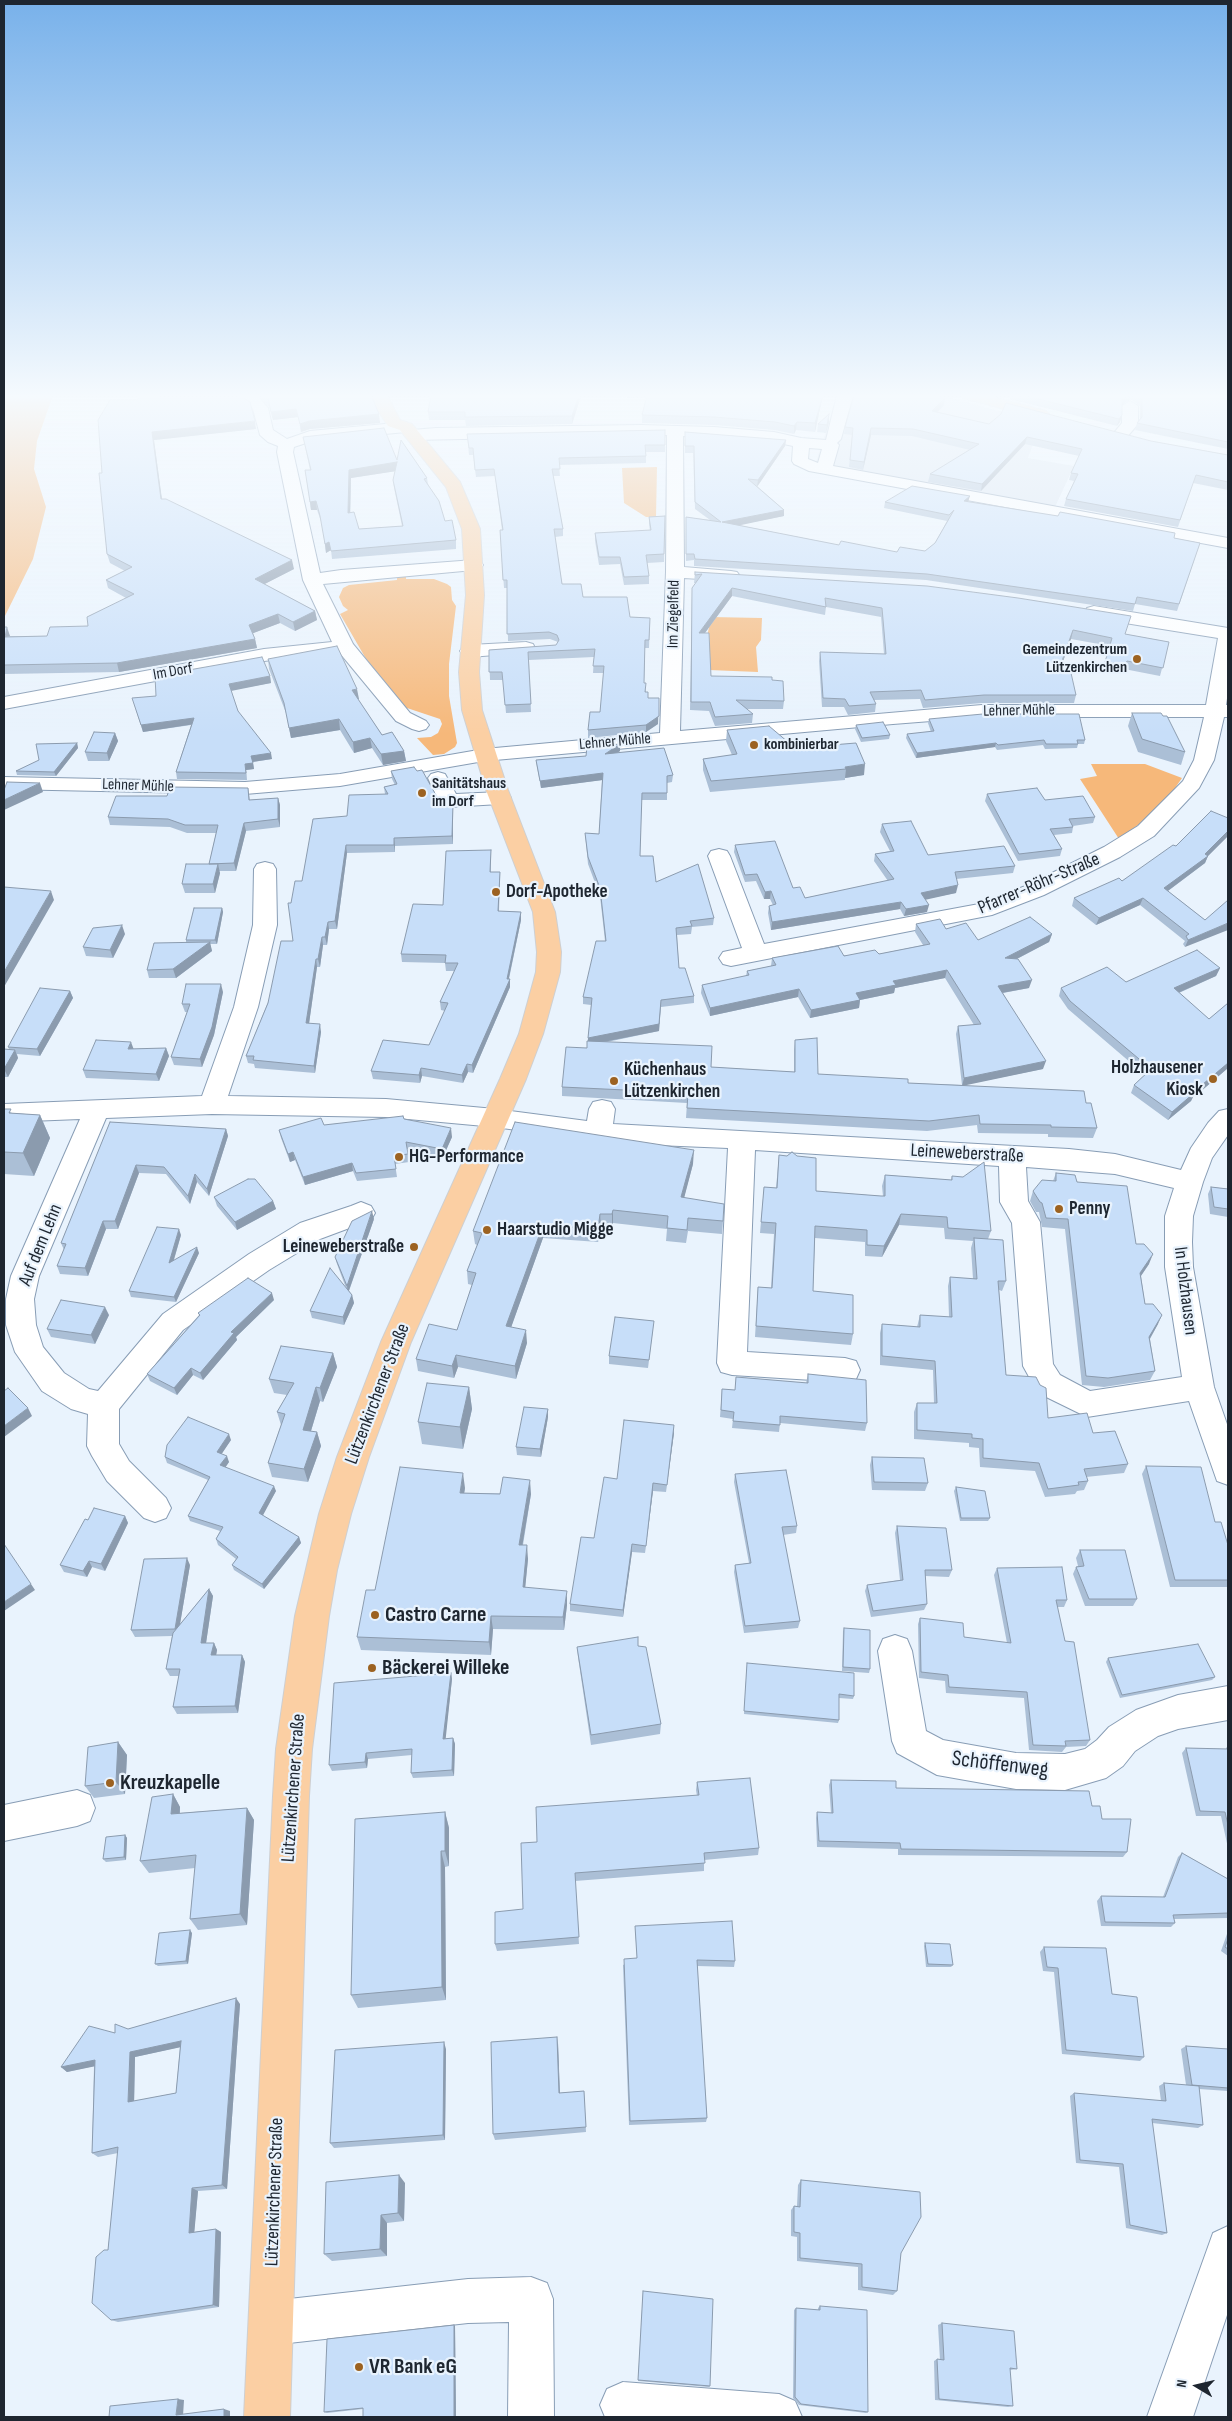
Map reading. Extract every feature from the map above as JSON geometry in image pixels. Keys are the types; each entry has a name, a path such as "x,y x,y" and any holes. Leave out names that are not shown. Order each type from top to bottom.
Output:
{"main road":[{"name":"Lützenkirchener Straße","path":"267,2417 290,1796 294,1749 312,1616 335,1514 363,1431 396,1342 448,1229 531,1034 548,972 549,952 544,912 484,755 472,710 469,672 475,595 474,565 471,529 464,508"}],"street":[{"path":"296,508 312,580 344,646 403,716 419,725"},
{"name":"Im Ziegelfeld","path":"670,737 675,508"},
{"path":"1037,508 1228,543"},
{"path":"312,580 341,574 474,565"},
{"path":"675,572 744,576"},
{"path":"1074,608 1228,636"},
{"name":"Pfarrer-Röhr-Straße","path":"731,958 984,910 1036,890 1112,852 1146,831 1192,784 1204,760 1222,710 1228,636"},
{"name":"Im Dorf","path":"4,703 264,655 344,646"},
{"path":"470,651 549,647"},
{"name":"Lehner Mühle","path":"4,783 245,788 340,780 484,755 670,737 982,712 1222,710"},
{"path":"438,778 449,801 500,798"},
{"path":"719,856 756,954"},
{"path":"212,1105 246,1007 263,933 266,869"},
{"name":"Leineweberstraße","path":"4,1113 212,1105 386,1108 495,1118 600,1120 742,1139 927,1153 1012,1156 1115,1164 1189,1182"},
{"name":"Auf dem Lehn","path":"97,1110 25,1276 20,1307 21,1325 30,1352 53,1382 82,1400 104,1404"},
{"name":"In Holzhausen","path":"1228,1118 1217,1130 1200,1155 1189,1182 1179,1216 1178,1259 1199,1387 1228,1472"},
{"path":"742,1139 732,1363 845,1370"},
{"path":"1012,1156 1014,1202 1026,1222 1038,1366 1049,1384 1087,1404 1199,1387"},
{"path":"155,1508 118,1471 103,1446 104,1404 173,1322 259,1262 310,1231 361,1213"},
{"name":"Schöffenweg","path":"895,1650 910,1741 937,1757 975,1765 1016,1771 1065,1772 1093,1765 1110,1753 1122,1739 1148,1722 1178,1712 1228,1703"},
{"path":"4,1823 77,1808"},
{"path":"1170,2417 1228,2248"},
{"path":"271,2323 468,2301 531,2299 531,2417"},
{"path":"623,2405 779,2417"}],"shaded area":[{"path":"4,508 46,508 33,559 4,618"},
{"path":"632,508 656,508 656,517 646,517"},
{"path":"406,576 406,579 434,579 447,584 451,587 452,600 456,606 449,664 449,696 457,743 455,747 444,754 433,755 417,738 431,737 438,733 442,724 440,719 404,707 369,664 340,614 348,610 343,606 339,597 343,588 349,585 397,580 397,577"},
{"path":"711,617 762,618 761,640 756,647 758,672 709,670 707,637"},
{"path":"1091,764 1145,764 1182,778 1166,801 1119,839 1080,779 1097,776"}],"building":[{"path":"102,508 185,508 292,560 255,579 315,611 293,622 278,614 249,625 255,639 117,663 4,665 4,627 7,627 5,637 47,636 50,627 88,626 87,617 134,594 106,580 132,567 107,554"},
{"path":"318,508 348,508 348,513 354,512 359,529 403,526 399,508 441,508 445,521 452,520 456,540 331,551 329,542 325,544"},
{"path":"500,508 559,508 563,529 554,529 562,584 581,584 583,597 627,597 630,617 650,618 649,640 645,640 644,683 646,683 645,692 648,692 648,698 659,698 659,716 646,725 588,730 590,712 600,712 604,666 593,666 595,649 528,652 531,704 505,705 502,672 489,672 489,650 556,645 559,640 557,635 549,632 507,634 507,580 503,580 500,530 503,530"},
{"path":"703,508 782,508 784,510 722,522 839,545 841,541 897,552 900,547 925,551 935,543 954,510 949,515 914,508 1008,508 1058,516 1060,512 1175,533 1174,538 1200,543 1179,604 1137,597 1135,604 927,574 695,559 694,554 686,554 686,517 721,522"},
{"path":"1115,508 1184,508 1180,520"},
{"path":"665,516 664,554 646,555 649,576 624,577 620,557 599,557 595,533 651,530 649,517"},
{"path":"695,572 927,586 1018,598 1131,616 1125,634 1169,642 1163,668 1127,661 1125,665 1105,662 1112,638 1073,630 1058,672 1071,673 1076,695 984,695 925,700 921,690 870,692 876,704 849,706 845,699 823,698 820,652 886,654 882,608 825,598 826,607 732,588 699,633 709,633 711,676 772,677 772,680 783,681 784,701 736,700 753,714 715,717 710,702 691,702 692,588 702,574 695,575"},
{"path":"337,646 357,689 352,690 382,735 392,732 404,751 381,754 370,738 353,742 339,719 289,728 284,703 268,659"},
{"path":"262,657 270,676 229,684 238,711 271,753 251,756 253,763 245,764 246,773 176,772 194,718 141,725 132,698 156,696 155,676"},
{"path":"1132,713 1161,713 1163,716 1167,716 1185,752 1142,739"},
{"path":"983,714 1079,714 1085,740 1077,740 1078,744 1046,744 1044,740 998,745 996,743 917,753 907,734 934,731 929,719"},
{"path":"883,722 890,735 862,738 856,725"},
{"path":"769,726 795,748 856,743 865,764 845,767 846,769 711,781 703,759 737,754 727,730"},
{"path":"94,732 115,733 107,753 85,752"},
{"path":"77,743 54,772 16,771 39,760 36,744"},
{"path":"620,744 605,754 664,748 673,775 667,776 667,793 642,793 640,856 653,856 656,882 698,864 714,918 690,921 692,926 676,928 679,968 685,968 694,996 661,1000 659,1024 588,1038 592,998 583,997 596,941 606,941 600,888 588,857 585,833 599,834 603,773 540,781 536,760 586,756 587,747"},
{"path":"414,767 417,771 422,770 442,806 453,805 452,836 394,838 394,845 346,845 335,921 328,922 325,937 322,937 318,959 316,959 306,1023 320,1024 314,1066 253,1060 254,1056 246,1056 268,1003 281,941 293,941 288,903 291,903 295,881 302,881 313,819 347,816 349,795 388,794 384,787 397,784 391,771"},
{"path":"7,782 40,783 4,800 4,790"},
{"path":"170,787 248,788 249,800 278,798 278,819 244,823 234,863 209,864 218,825 185,825 168,819 108,817 116,796 167,796"},
{"path":"1037,788 1045,800 1083,796 1095,817 1069,819 1073,827 1050,829 1062,849 1019,854 987,794"},
{"path":"1211,811 1228,818 1228,831 1205,854 1208,856 1164,888 1205,920 1228,900 1228,923 1188,940 1186,936 1189,934 1143,898 1099,918 1074,898 1119,878 1122,881 1173,845 1176,846"},
{"path":"911,821 928,855 1004,846 1015,866 955,872 958,885 921,893 929,905 906,909 901,902 772,922 769,906 776,904 771,891 765,892 757,874 745,875 735,845 775,841 793,888 800,887 805,898 894,879 875,854 894,851 882,824"},
{"path":"491,850 490,872 500,872 498,911 521,912 507,979 510,979 472,1065 467,1064 462,1075 421,1068 419,1075 371,1071 383,1040 429,1045 448,1003 440,1002 458,963 445,963 446,955 401,954 413,904 443,905 446,851"},
{"path":"186,864 218,864 213,884 182,884"},
{"path":"4,887 51,891 4,972"},
{"path":"194,908 222,908 215,940 186,940"},
{"path":"1030,917 1052,934 1005,958 1018,959 1032,980 998,986 1046,1061 964,1078 958,1026 981,1024 947,970 893,981 896,985 856,993 860,1000 811,1010 799,989 710,1008 702,985 749,975 747,971 776,965 772,958 838,946 844,956 875,950 879,954 930,944 916,924 940,919 946,929 966,923 978,940"},
{"path":"122,925 110,950 83,947 93,928"},
{"path":"210,942 173,969 147,970 154,943"},
{"path":"1197,950 1220,968 1174,988 1209,1019 1228,1003 1228,1063 1191,1092 1194,1093 1172,1112 1134,1085 1151,1069 1070,1001 1061,988 1107,967 1126,982"},
{"path":"186,984 221,984 212,1027 200,1059 171,1057 190,1004 182,1004"},
{"path":"40,988 70,991 37,1049 8,1047"},
{"path":"817,1038 818,1074 908,1079 908,1083 1084,1091 1086,1103 1091,1103 1097,1128 980,1124 979,1115 929,1121 687,1108 688,1093 562,1087 566,1047 587,1048 587,1041 712,1046 711,1067 795,1072 795,1040"},
{"path":"96,1040 131,1042 128,1049 166,1048 156,1074 83,1070"},
{"path":"4,1049 15,1050 4,1069"},
{"path":"4,1109 11,1109 9,1113 40,1115 23,1153 4,1152"},
{"path":"403,1116 404,1119 451,1128 442,1149 406,1142 408,1154 394,1156 396,1169 356,1173 352,1163 303,1177 293,1152 288,1154 279,1130 321,1118 324,1125"},
{"path":"110,1122 226,1129 207,1189 195,1174 188,1196 164,1167 136,1165 115,1221 103,1221 85,1268 57,1266 66,1244 61,1243"},
{"path":"515,1122 694,1150 681,1197 724,1204 723,1221 688,1218 687,1230 667,1228 668,1216 613,1210 612,1214 600,1214 598,1229 543,1225 506,1326 526,1330 515,1366 456,1355 452,1366 416,1359 429,1324 457,1330 476,1273 467,1271 482,1233 473,1231"},
{"path":"792,1152 797,1156 816,1158 816,1191 881,1196 885,1196 885,1175 952,1180 952,1176 963,1177 984,1162 991,1231 948,1228 947,1217 901,1214 884,1246 867,1245 867,1230 815,1226 813,1291 853,1295 853,1334 756,1326 758,1287 772,1288 776,1223 761,1222 764,1187 777,1188 779,1155 787,1156"},
{"path":"1056,1173 1075,1175 1077,1182 1127,1186 1136,1244 1144,1244 1153,1254 1140,1273 1145,1304 1153,1304 1162,1315 1149,1337 1155,1371 1108,1378 1086,1376 1068,1219 1046,1218 1042,1203 1033,1191 1042,1180 1056,1181"},
{"path":"248,1179 255,1179 273,1201 235,1222 214,1197"},
{"path":"1211,1187 1228,1189 1228,1209 1214,1207"},
{"path":"372,1211 347,1286 335,1257 352,1221"},
{"path":"157,1227 179,1229 169,1263 197,1247 174,1297 129,1291"},
{"path":"974,1238 1003,1240 1006,1281 998,1281 1006,1375 1036,1377 1040,1385 1046,1388 1048,1418 1087,1413 1093,1433 1115,1431 1128,1464 1084,1469 1088,1481 1078,1482 1079,1485 1048,1489 1039,1463 983,1458 983,1439 972,1438 972,1434 917,1430 917,1403 937,1403 935,1361 882,1356 882,1324 920,1327 920,1315 952,1317 950,1277 977,1279"},
{"path":"330,1268 352,1295 343,1317 310,1311"},
{"path":"248,1278 272,1293 231,1332 234,1333 200,1373 191,1368 174,1388 147,1374 200,1315 198,1313"},
{"path":"61,1300 105,1307 91,1335 47,1329"},
{"path":"615,1317 654,1321 649,1360 609,1356"},
{"path":"281,1346 333,1353 320,1388 316,1387 303,1430 317,1432 304,1469 268,1463 285,1414 277,1412 294,1383 269,1379"},
{"path":"808,1374 866,1380 867,1423 780,1416 780,1425 733,1421 734,1412 721,1410 722,1389 735,1390 736,1377 808,1383"},
{"path":"427,1383 469,1387 460,1427 418,1422"},
{"path":"8,1388 28,1408 4,1426 4,1391"},
{"path":"524,1407 548,1409 540,1449 516,1447"},
{"path":"188,1417 229,1434 217,1452 227,1456 220,1465 274,1486 259,1513 299,1537 262,1584 232,1565 238,1557 216,1539 223,1527 188,1516 210,1477 165,1457 167,1445"},
{"path":"624,1420 674,1425 667,1485 653,1483 646,1546 632,1544 623,1610 570,1604 581,1537 594,1538 604,1477 617,1479"},
{"path":"872,1457 924,1458 928,1483 874,1482"},
{"path":"1146,1466 1201,1467 1215,1522 1221,1522 1228,1545 1228,1580 1175,1580"},
{"path":"400,1467 463,1473 460,1493 500,1494 503,1477 530,1480 519,1545 527,1545 523,1587 567,1591 563,1617 491,1616 489,1642 357,1637 366,1590 375,1590"},
{"path":"786,1470 797,1526 782,1527 800,1621 745,1626 735,1565 751,1563 735,1474"},
{"path":"956,1487 985,1491 990,1518 961,1518"},
{"path":"94,1508 125,1516 101,1564 89,1561 83,1571 60,1565 85,1519 88,1520"},
{"path":"897,1526 946,1528 952,1570 925,1570 927,1604 873,1611 867,1585 903,1580"},
{"path":"4,1544 31,1584 4,1602"},
{"path":"1080,1550 1125,1550 1137,1599 1089,1599 1076,1567 1084,1566"},
{"path":"187,1558 175,1629 131,1630 144,1559"},
{"path":"1062,1567 1067,1600 1056,1600 1065,1641 1074,1642 1090,1740 1065,1741 1066,1746 1033,1745 1027,1692 949,1687 948,1675 921,1672 920,1618 963,1623 964,1637 1011,1643 997,1568"},
{"path":"209,1589 201,1643 214,1643 211,1655 242,1655 235,1706 173,1707 180,1669 166,1669 173,1633"},
{"path":"844,1628 870,1630 870,1669 843,1667"},
{"path":"638,1637 638,1646 646,1647 661,1724 591,1735 577,1647"},
{"path":"1198,1644 1215,1677 1122,1695 1108,1658"},
{"path":"747,1663 854,1673 854,1696 839,1694 839,1720 744,1711"},
{"path":"451,1673 443,1739 453,1738 452,1770 411,1773 412,1749 366,1753 365,1762 329,1765 334,1683"},
{"path":"118,1742 116,1782 85,1786 88,1747"},
{"path":"1186,1748 1228,1749 1228,1825 1225,1812 1200,1811"},
{"path":"750,1778 759,1848 704,1853 705,1863 575,1873 579,1937 495,1944 495,1912 523,1909 521,1843 537,1842 536,1807 699,1795 697,1782"},
{"path":"831,1780 896,1781 896,1788 1089,1791 1092,1806 1100,1806 1102,1819 1131,1819 1127,1852 901,1849 900,1843 819,1841 817,1812 833,1813"},
{"path":"173,1794 171,1814 247,1808 240,1914 190,1919 196,1855 140,1861 152,1797"},
{"path":"445,1812 445,1851 441,1851 442,1987 351,1995 355,1819"},
{"path":"125,1835 124,1857 103,1859 106,1837"},
{"path":"1182,1853 1228,1879 1228,1913 1173,1915 1175,1923 1105,1922 1101,1896 1165,1897"},
{"path":"732,1921 735,1961 697,1960 707,2118 630,2121 624,1959 637,1958 635,1926"},
{"path":"190,1930 186,1961 155,1964 159,1933"},
{"path":"925,1943 950,1944 953,1965 928,1964"},
{"path":"1044,1947 1106,1948 1112,1994 1137,1997 1144,2057 1066,2050 1058,1968 1047,1967"},
{"path":"236,1998 222,2185 192,2188 189,2233 216,2229 213,2305 111,2320 92,2303 96,2257 104,2250 108,2250 118,2147 92,2153 95,2060 61,2067 89,2026 115,2033 115,2024 128,2029","holes":["181,2041 176,2093 128,2102 130,2052"]},
{"path":"557,2037 559,2093 584,2091 586,2127 493,2134 491,2042"},
{"path":"444,2042 443,2135 330,2143 335,2050"},
{"path":"1186,2046 1228,2049 1228,2088 1192,2085"},
{"path":"1164,2083 1199,2086 1203,2125 1152,2119 1167,2233 1130,2225 1123,2164 1080,2160 1074,2093 1166,2101"},
{"path":"399,2175 398,2213 381,2215 380,2249 324,2254 326,2182"},
{"path":"801,2180 920,2192 921,2217 901,2253 897,2291 862,2287 862,2264 800,2258 800,2233 794,2232 794,2206 800,2207"},
{"path":"643,2291 713,2299 710,2386 638,2380"},
{"path":"820,2306 867,2310 868,2412 801,2404 795,2397 796,2308 820,2310"},
{"path":"942,2323 1014,2331 1017,2369 1010,2368 1013,2406 939,2399 937,2359 944,2360"},
{"path":"454,2325 454,2417 363,2417 363,2408 324,2412 327,2339"},
{"path":"178,2399 176,2415 224,2409 224,2417 109,2417 110,2406"}],"place":[{"name":"Gemeindezentrum Lützenkirchen","path":"1137,659"},
{"name":"kombinierbar","path":"754,745"},
{"name":"Sanitätshaus im Dorf","path":"422,793"},
{"name":"Dorf-Apotheke","path":"496,892"},
{"name":"Holzhausener Kiosk","path":"1213,1079"},
{"name":"Küchenhaus Lützenkirchen","path":"614,1081"},
{"name":"HG-Performance","path":"399,1157"},
{"name":"Penny","path":"1059,1209"},
{"name":"Haarstudio Migge","path":"487,1230"},
{"name":"Leineweberstraße","path":"414,1247"},
{"name":"Castro Carne","path":"375,1615"},
{"name":"Bäckerei Willeke","path":"372,1668"},
{"name":"Kreuzkapelle","path":"110,1783"},
{"name":"VR Bank eG","path":"359,2367"}]}
